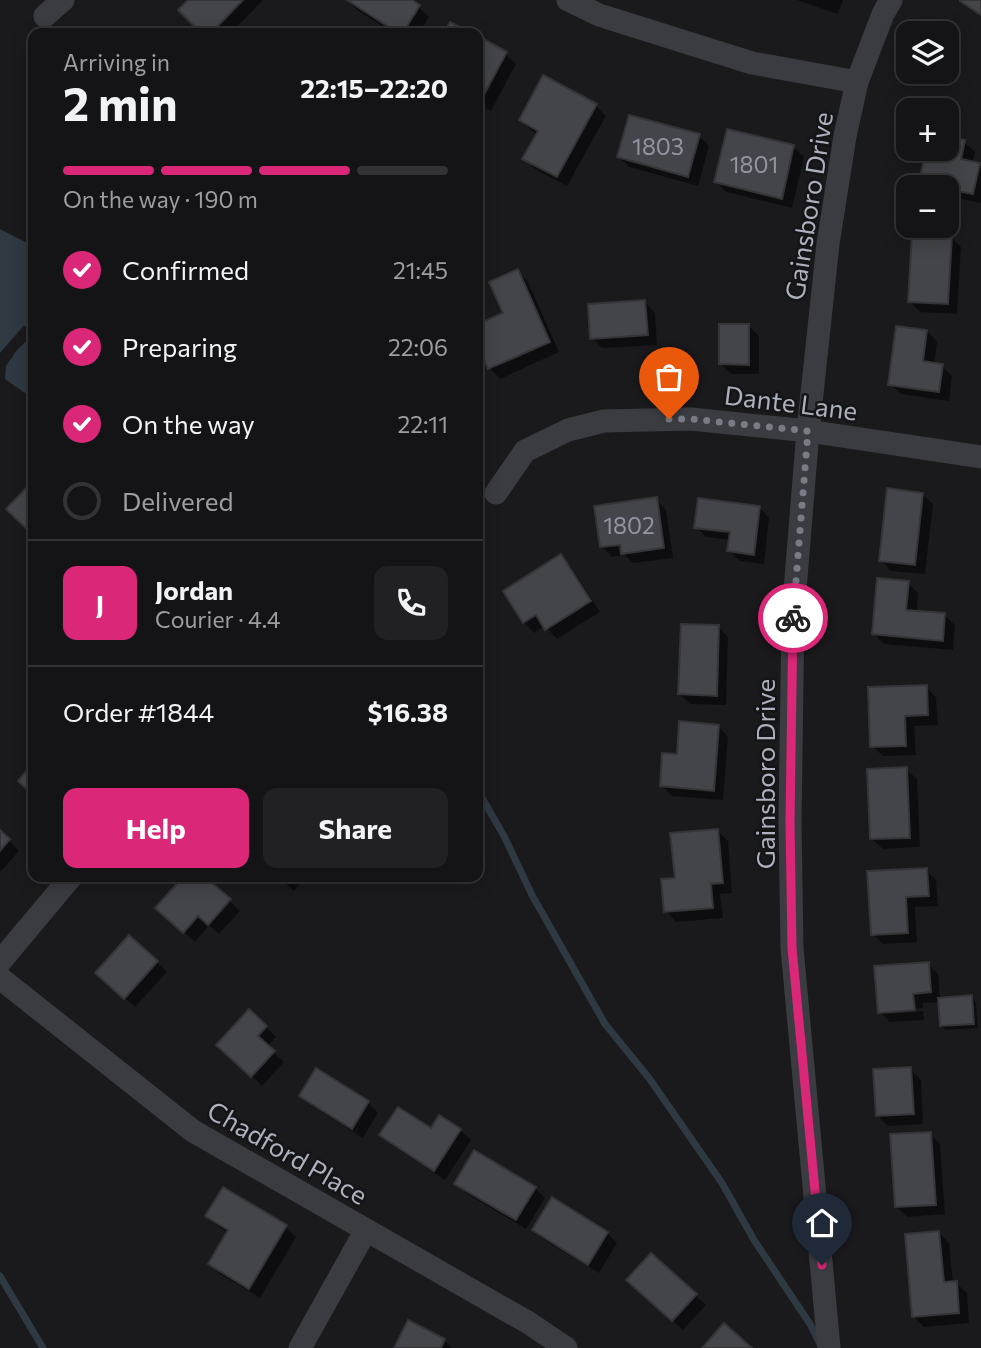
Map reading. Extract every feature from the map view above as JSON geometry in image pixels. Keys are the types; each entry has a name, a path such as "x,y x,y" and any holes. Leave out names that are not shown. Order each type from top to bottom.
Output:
{"street":[{"path":"45,16 63,0"},
{"path":"568,0 599,15 752,63 857,82"},
{"name":"Gainsboro Drive","path":"830,1348 792,948 790,822 793,614 808,431 828,244 845,136 857,82 891,0"},
{"name":"Dante Lane","path":"496,493 525,451 568,430 604,421 691,419 808,431 981,457"},
{"path":"0,962 67,882"},
{"name":"Chadford Place","path":"0,978 193,1131 529,1323 566,1348"},
{"path":"300,1348 366,1230"}],"shaded area":[{"path":"0,229 28,243 28,321 0,353"},
{"path":"28,340 28,394 5,379 6,366"}],"building":[{"path":"188,0 243,0 216,28 196,28 178,10"},
{"path":"347,0 412,0 420,5 406,28 390,28"},
{"path":"981,0 981,15 960,1"},
{"path":"450,22 462,28 447,28"},
{"path":"483,39 507,52 483,96"},
{"path":"543,75 597,104 557,177 522,159 538,131 519,120"},
{"path":"629,115 700,134 688,177 617,157"},
{"path":"727,129 794,145 782,199 714,182"},
{"path":"959,139 965,140 961,159 980,163 973,194 959,191 959,175 920,175 923,161 959,161"},
{"path":"912,238 952,238 948,304 908,302"},
{"path":"518,269 550,342 488,369 483,358 483,322 503,313 489,282"},
{"path":"645,300 648,335 590,339 588,304"},
{"path":"719,324 749,324 749,365 719,364"},
{"path":"896,326 927,330 923,361 943,364 939,392 888,385"},
{"path":"28,486 28,530 6,509"},
{"path":"887,488 923,493 915,565 879,561"},
{"path":"657,497 664,548 621,554 620,545 600,547 594,506"},
{"path":"698,498 760,506 754,555 727,551 730,532 694,528"},
{"path":"561,554 591,601 545,630 536,615 523,623 503,591"},
{"path":"877,578 909,581 906,610 945,613 943,641 872,634"},
{"path":"681,624 719,625 717,696 678,694"},
{"path":"927,685 928,715 905,716 906,746 870,747 868,687"},
{"path":"679,721 719,725 714,791 660,786 662,753 677,754"},
{"path":"907,767 910,838 870,839 867,769"},
{"path":"28,769 28,790 18,781"},
{"path":"718,829 723,883 711,884 713,908 664,912 661,879 675,878 670,833"},
{"path":"0,830 10,839 0,851"},
{"path":"927,868 929,896 906,897 908,933 871,935 867,871"},
{"path":"178,882 211,882 231,899 208,925 198,916 183,933 155,908"},
{"path":"129,935 158,961 124,999 95,973"},
{"path":"929,962 931,992 913,994 915,1010 878,1013 874,966"},
{"path":"972,995 974,1024 940,1026 938,998"},
{"path":"249,1009 267,1026 258,1036 275,1051 251,1077 216,1045"},
{"path":"911,1067 914,1114 876,1116 873,1069"},
{"path":"316,1068 369,1101 352,1129 299,1096"},
{"path":"398,1107 431,1128 439,1115 461,1129 434,1171 379,1135"},
{"path":"931,1132 936,1205 895,1207 890,1134"},
{"path":"474,1150 536,1187 516,1220 454,1184"},
{"path":"223,1187 287,1225 249,1289 208,1264 228,1230 205,1216"},
{"path":"552,1197 608,1232 588,1265 532,1230"},
{"path":"939,1231 944,1282 957,1281 959,1313 912,1317 905,1234"},
{"path":"651,1253 697,1294 672,1321 626,1280"},
{"path":"408,1320 445,1339 441,1348 394,1348"},
{"path":"724,1323 752,1348 702,1348"}],"waterway":[{"path":"20,321 28,323"},
{"path":"483,800 532,895 605,1024 649,1078 722,1183 754,1240 810,1324 820,1344"},
{"path":"0,1276 43,1348"}],"way so far":[{"path":"669,419 808,431 793,618"}],"route":[{"path":"793,618 790,822 792,948 822,1265"}]}
